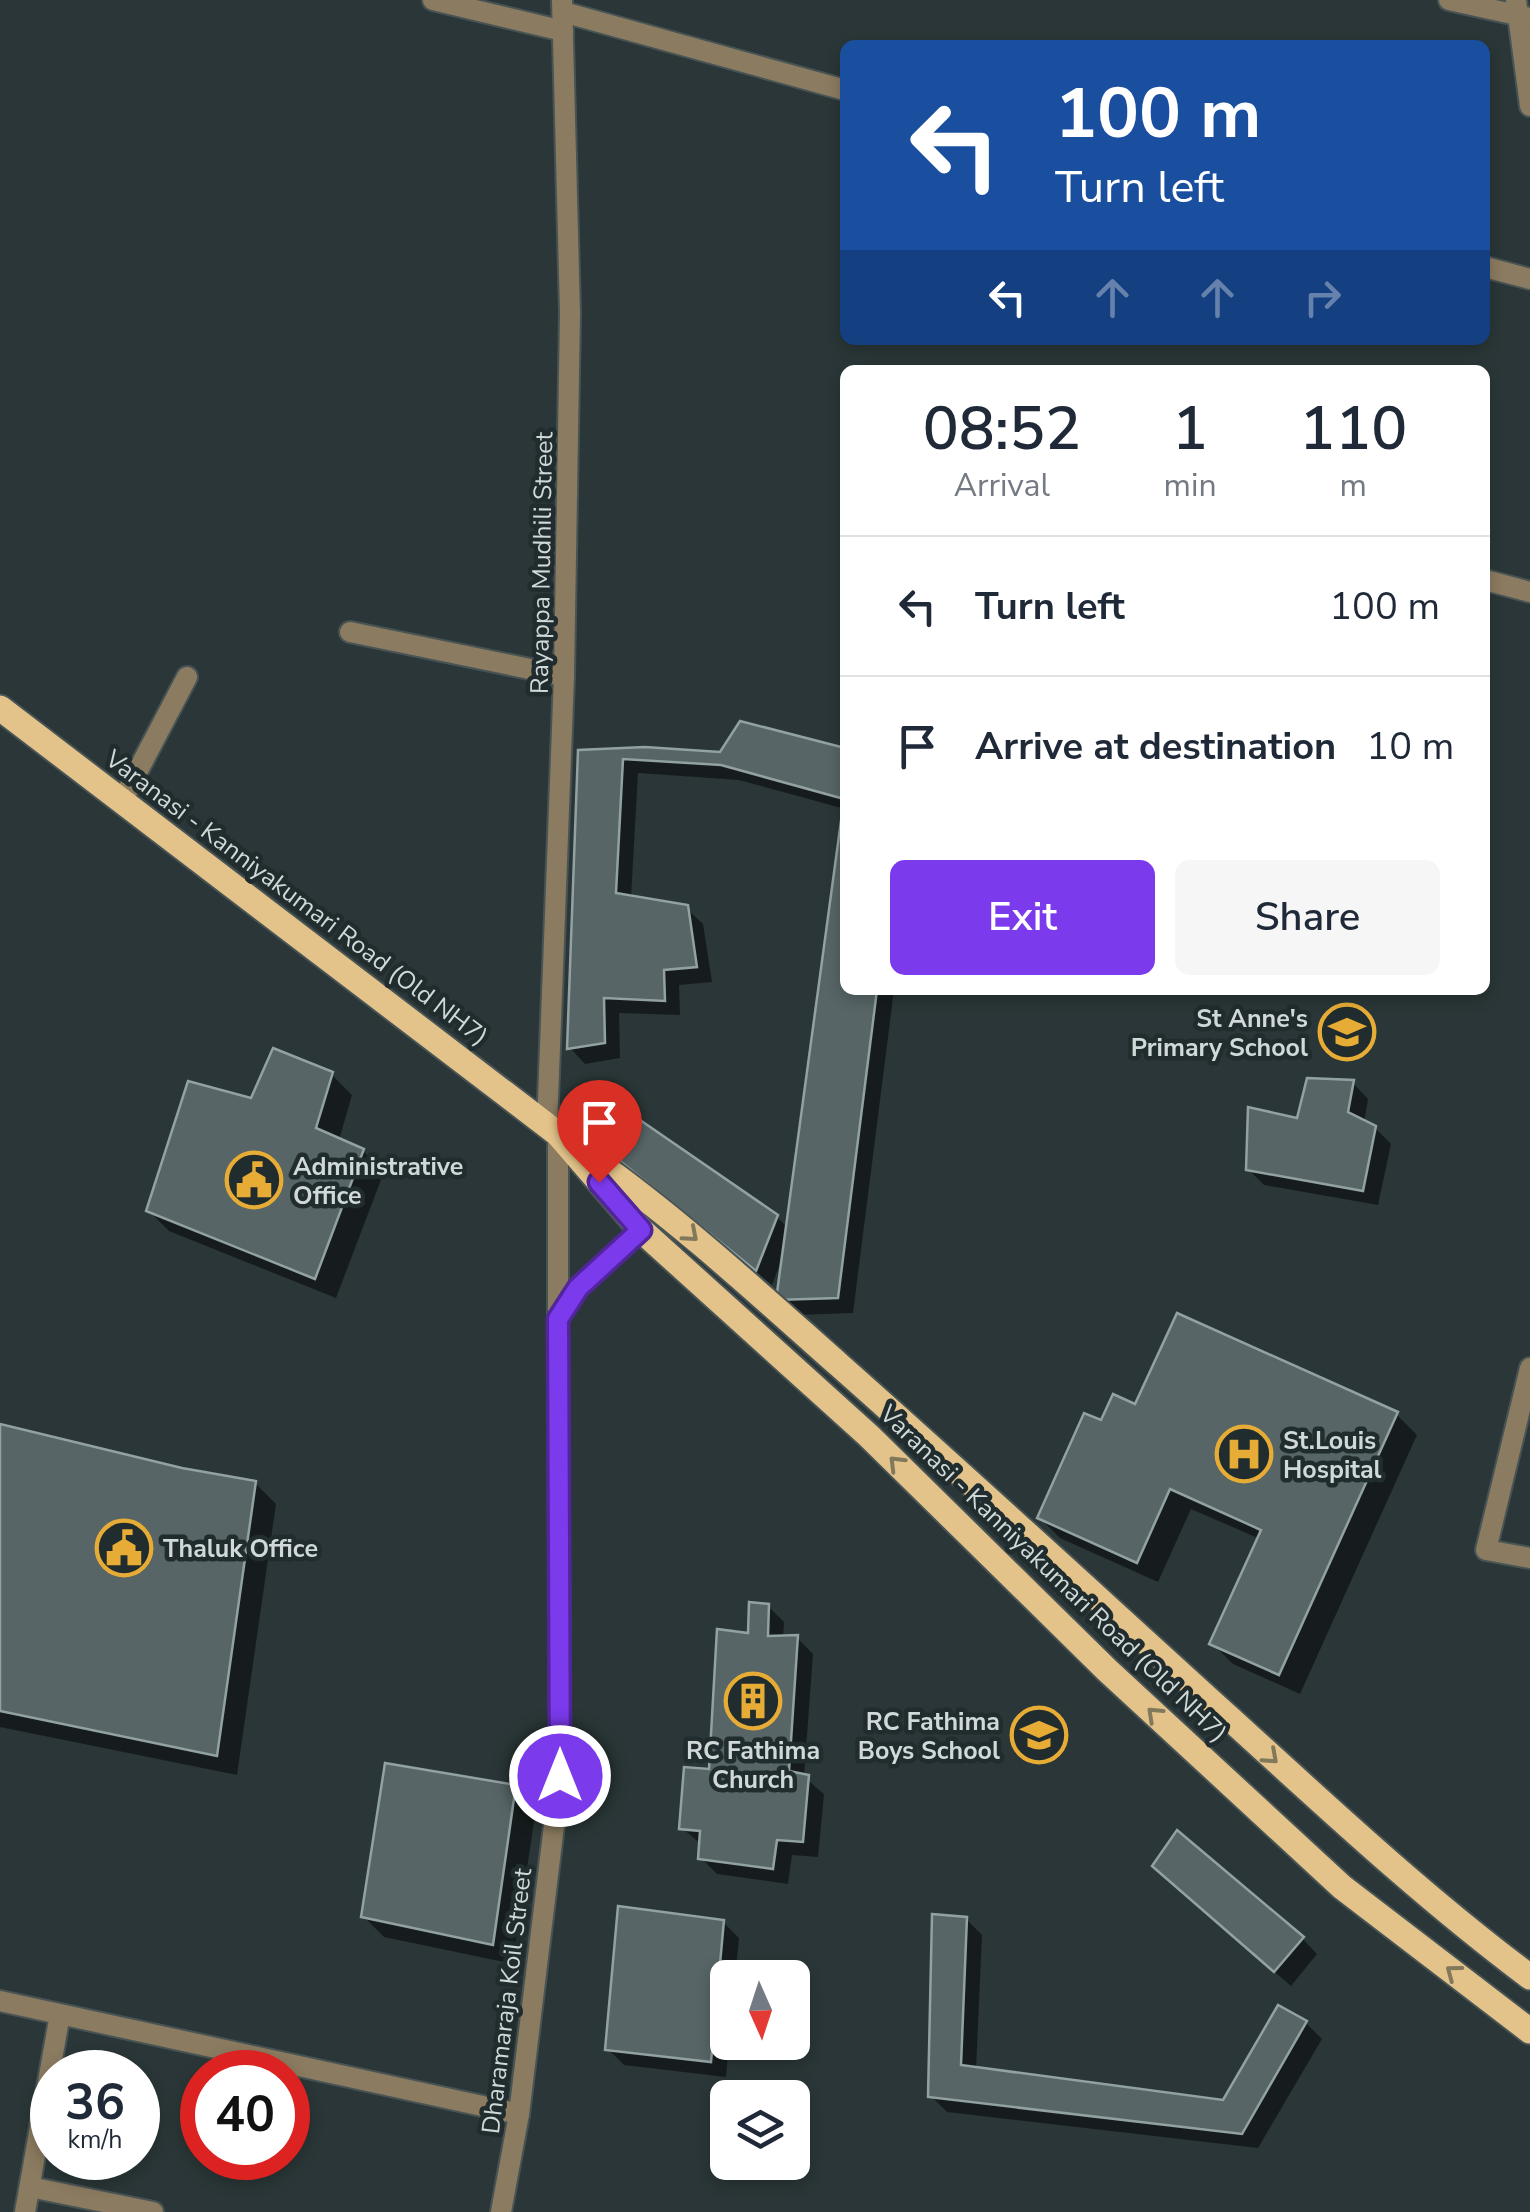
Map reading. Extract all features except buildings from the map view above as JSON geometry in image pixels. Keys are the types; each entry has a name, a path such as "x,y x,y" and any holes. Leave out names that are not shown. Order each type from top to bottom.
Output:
{"main road":[{"name":"Varanasi - Kanniyakumari Road (Old NH7)","path":"0,708 552,1130 653,1202 950,1464 1355,1832 1483,1942 1530,1977"},
{"name":"Varanasi - Kanniyakumari Road (Old NH7)","path":"552,1130 641,1230 869,1436 1092,1656 1342,1887 1530,2031"},
{"path":"923,1490 950,1464"},
{"path":"1092,1656 1124,1623"}],"street":[{"path":"433,0 563,14 840,89"},
{"path":"1449,0 1521,11 1530,106"},
{"name":"Rayappa Mudhili Street","path":"558,1319 552,1130 570,313 563,14"},
{"path":"1490,268 1530,280"},
{"path":"1490,581 1530,592"},
{"path":"350,632 564,676"},
{"path":"122,802 187,676"},
{"path":"558,1319 578,1288 641,1230"},
{"name":"Dharamaraja Koil Street","path":"501,2212 519,2114 560,1776 558,1319"},
{"path":"1530,1368 1486,1550 1530,1558"},
{"path":"0,2001 519,2114"},
{"path":"25,2212 60,2014"},
{"path":"30,2186 154,2212"}],"place":[{"name":"St Anne's Primary School","path":"1347,1032"},
{"name":"Administrative Office","path":"254,1180"},
{"name":"St.Louis Hospital","path":"1244,1454"},
{"name":"Thaluk Office","path":"124,1548"},
{"name":"RC Fathima Church","path":"753,1701"},
{"name":"RC Fathima Boys School","path":"1039,1735"}],"route":[{"path":"560,1776 558,1319 578,1288 641,1230 599,1182"}]}
